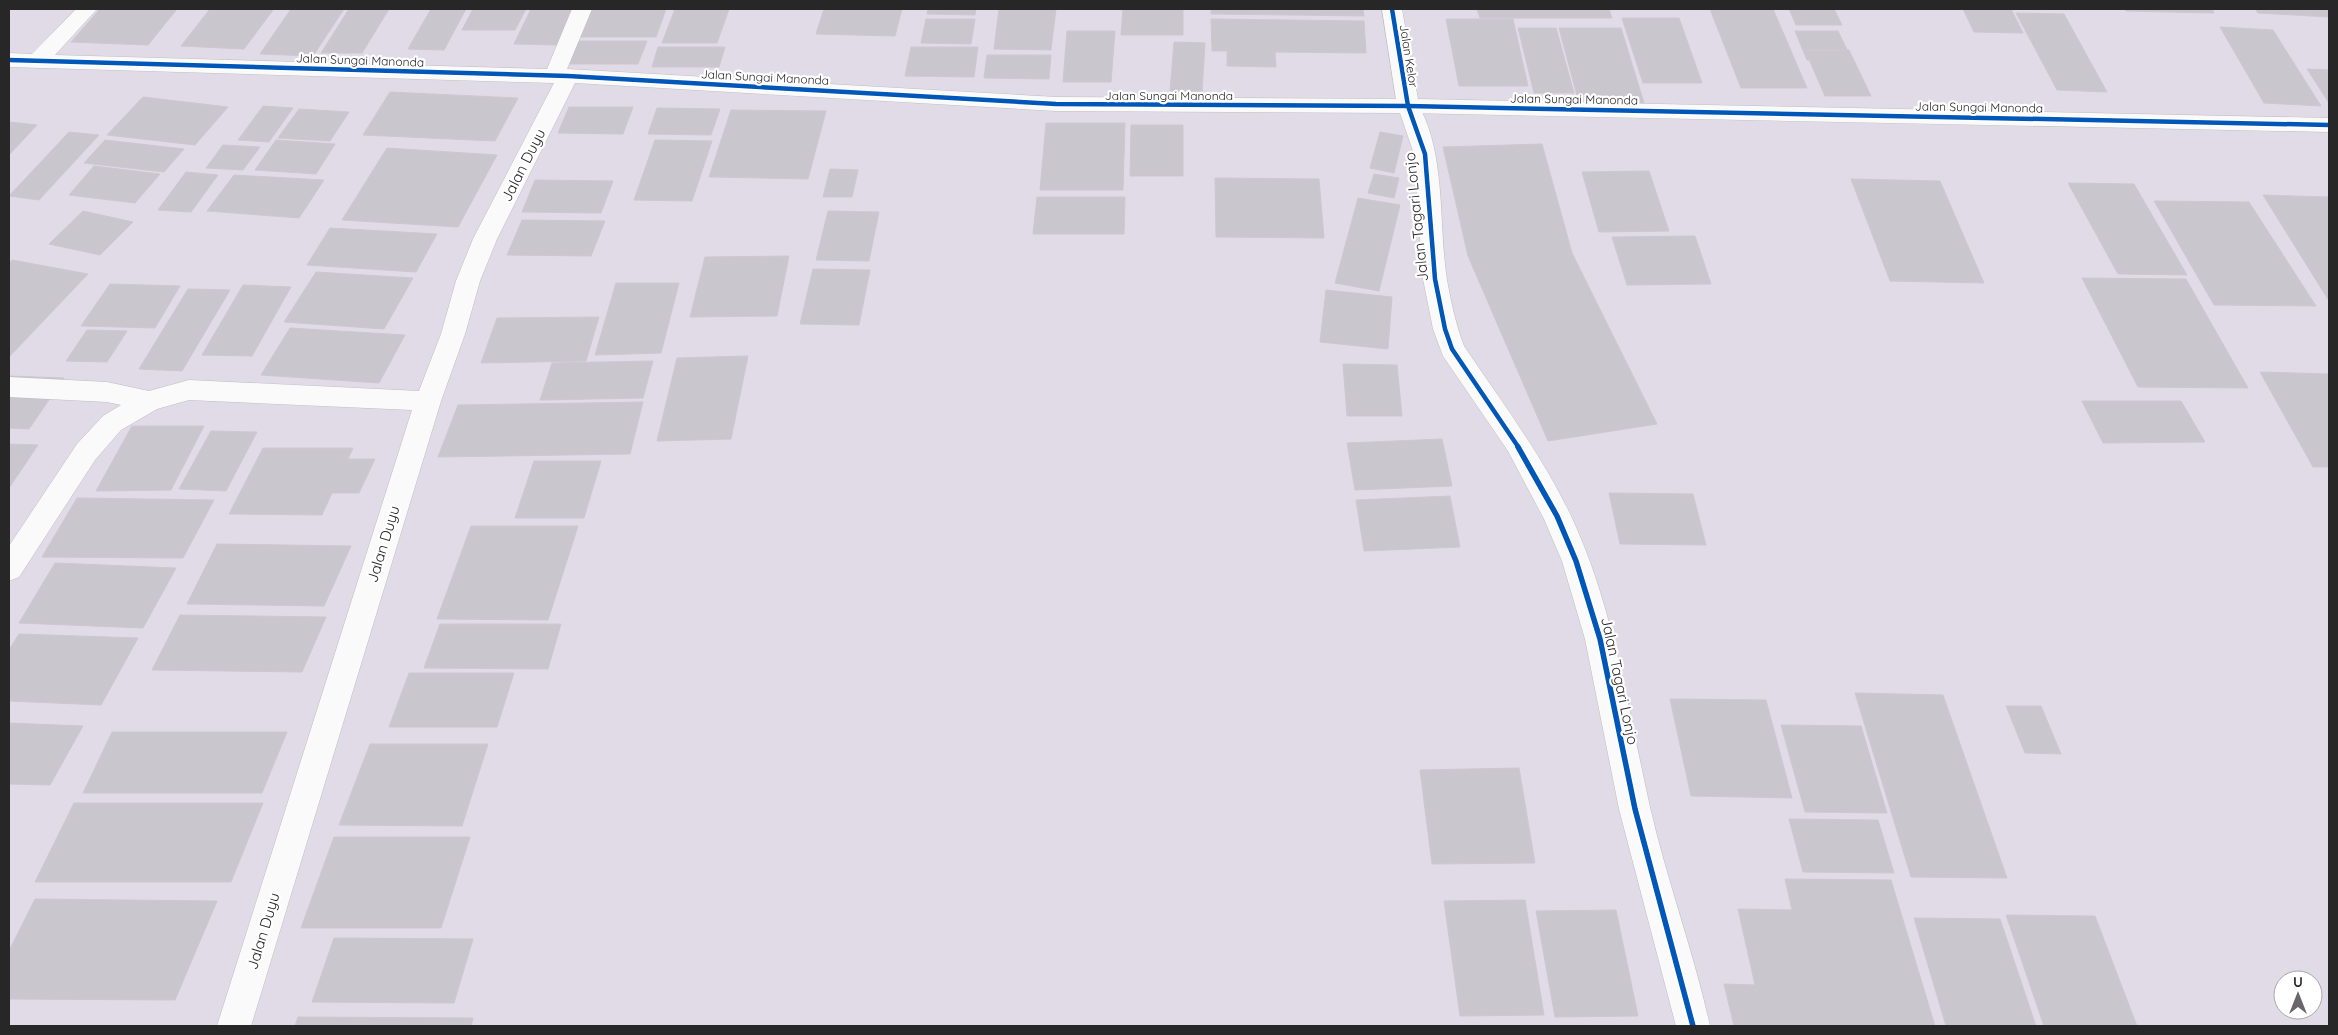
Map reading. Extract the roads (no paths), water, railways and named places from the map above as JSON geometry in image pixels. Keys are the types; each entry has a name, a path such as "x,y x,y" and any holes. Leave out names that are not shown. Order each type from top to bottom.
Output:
{"street":[{"path":"37,61 87,9"},
{"name":"Jalan Duyu","path":"234,1026 428,401 453,334 468,281 485,238 561,76 582,9"},
{"name":"Jalan Kelor","path":"1392,9 1408,106"},
{"name":"Jalan Sungai Manonda","path":"9,60 561,76 1056,104 1408,106 2329,125"},
{"name":"Jalan Tagari Lonjo","path":"1408,106 1425,154 1435,279 1445,329 1452,349 1518,444 1557,516 1576,561 1600,639 1635,809 1693,1026"},
{"path":"9,387 107,392 150,402"},
{"path":"9,568 86,452 112,423 150,402 189,390 428,401"}]}
